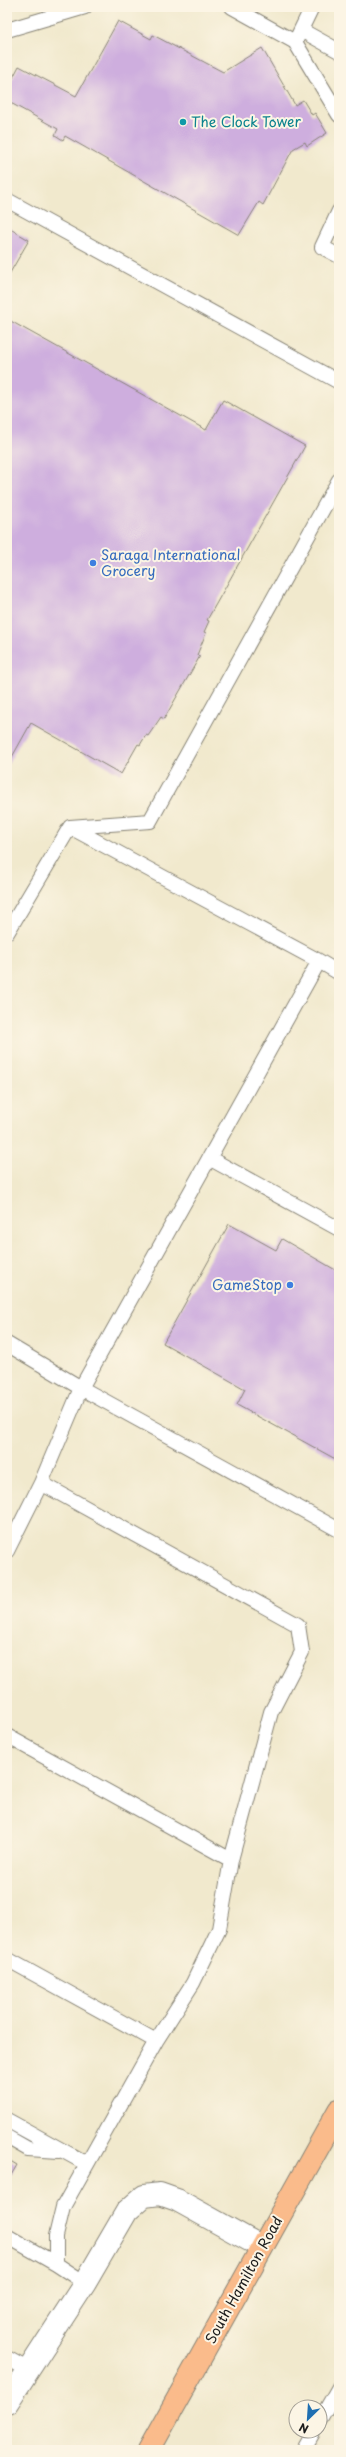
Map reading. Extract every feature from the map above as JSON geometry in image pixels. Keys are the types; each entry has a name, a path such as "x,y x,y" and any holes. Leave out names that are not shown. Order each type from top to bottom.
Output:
{"main road":[{"name":"South Hamilton Road","path":"149,2450 339,2110"}],"street":[{"path":"7,2403 27,2369 85,2283 127,2211 144,2196 160,2194 177,2200 262,2247"}],"lane":[{"path":"7,30 85,7"},
{"path":"232,7 298,36 339,51"},
{"path":"298,36 312,7"},
{"path":"298,36 339,115"},
{"path":"7,200 339,382"},
{"path":"339,212 322,247 339,256"},
{"path":"70,826 150,821 339,480"},
{"path":"7,933 70,826"},
{"path":"70,826 318,960 339,973"},
{"path":"7,1551 41,1483 81,1388 318,960"},
{"path":"209,1158 339,1229"},
{"path":"7,1344 81,1388 339,1530"},
{"path":"41,1483 298,1625 302,1652 271,1712 231,1860 219,1929 193,1983 156,2041 62,2206 56,2236 56,2264"},
{"path":"7,1736 231,1860"},
{"path":"7,1960 156,2041"},
{"path":"7,2120 87,2164"},
{"path":"7,2137 28,2148 65,2152"},
{"path":"9,2234 85,2283"},
{"path":"7,2358 27,2369"},
{"path":"328,2408 337,2395"},
{"path":"303,2450 309,2439"}],"building":[{"name":"The Clock Tower","path":"118,21 151,39 153,35 223,72 262,48 295,105 303,100 312,115 315,113 327,133 307,146 305,142 293,149 263,205 259,202 239,235 65,136 63,140 55,135 58,129 7,101 7,89 19,66 76,96"},
{"path":"7,227 29,240 7,278"},
{"name":"Saraga International Grocery","path":"7,319 206,430 223,400 305,446 207,620 209,621 204,632 206,633 197,655 200,656 164,719 161,717 148,736 146,735 140,745 138,744 121,774 31,723 7,766"},
{"path":"229,1224 276,1250 282,1239 339,1272 339,1461 237,1405 245,1389 163,1343"},
{"path":"7,2159 17,2165 7,2182"}],"place":[{"name":"The Clock Tower","path":"183,122"},
{"name":"Saraga International Grocery","path":"93,563"},
{"name":"GameStop","path":"290,1285"}]}
